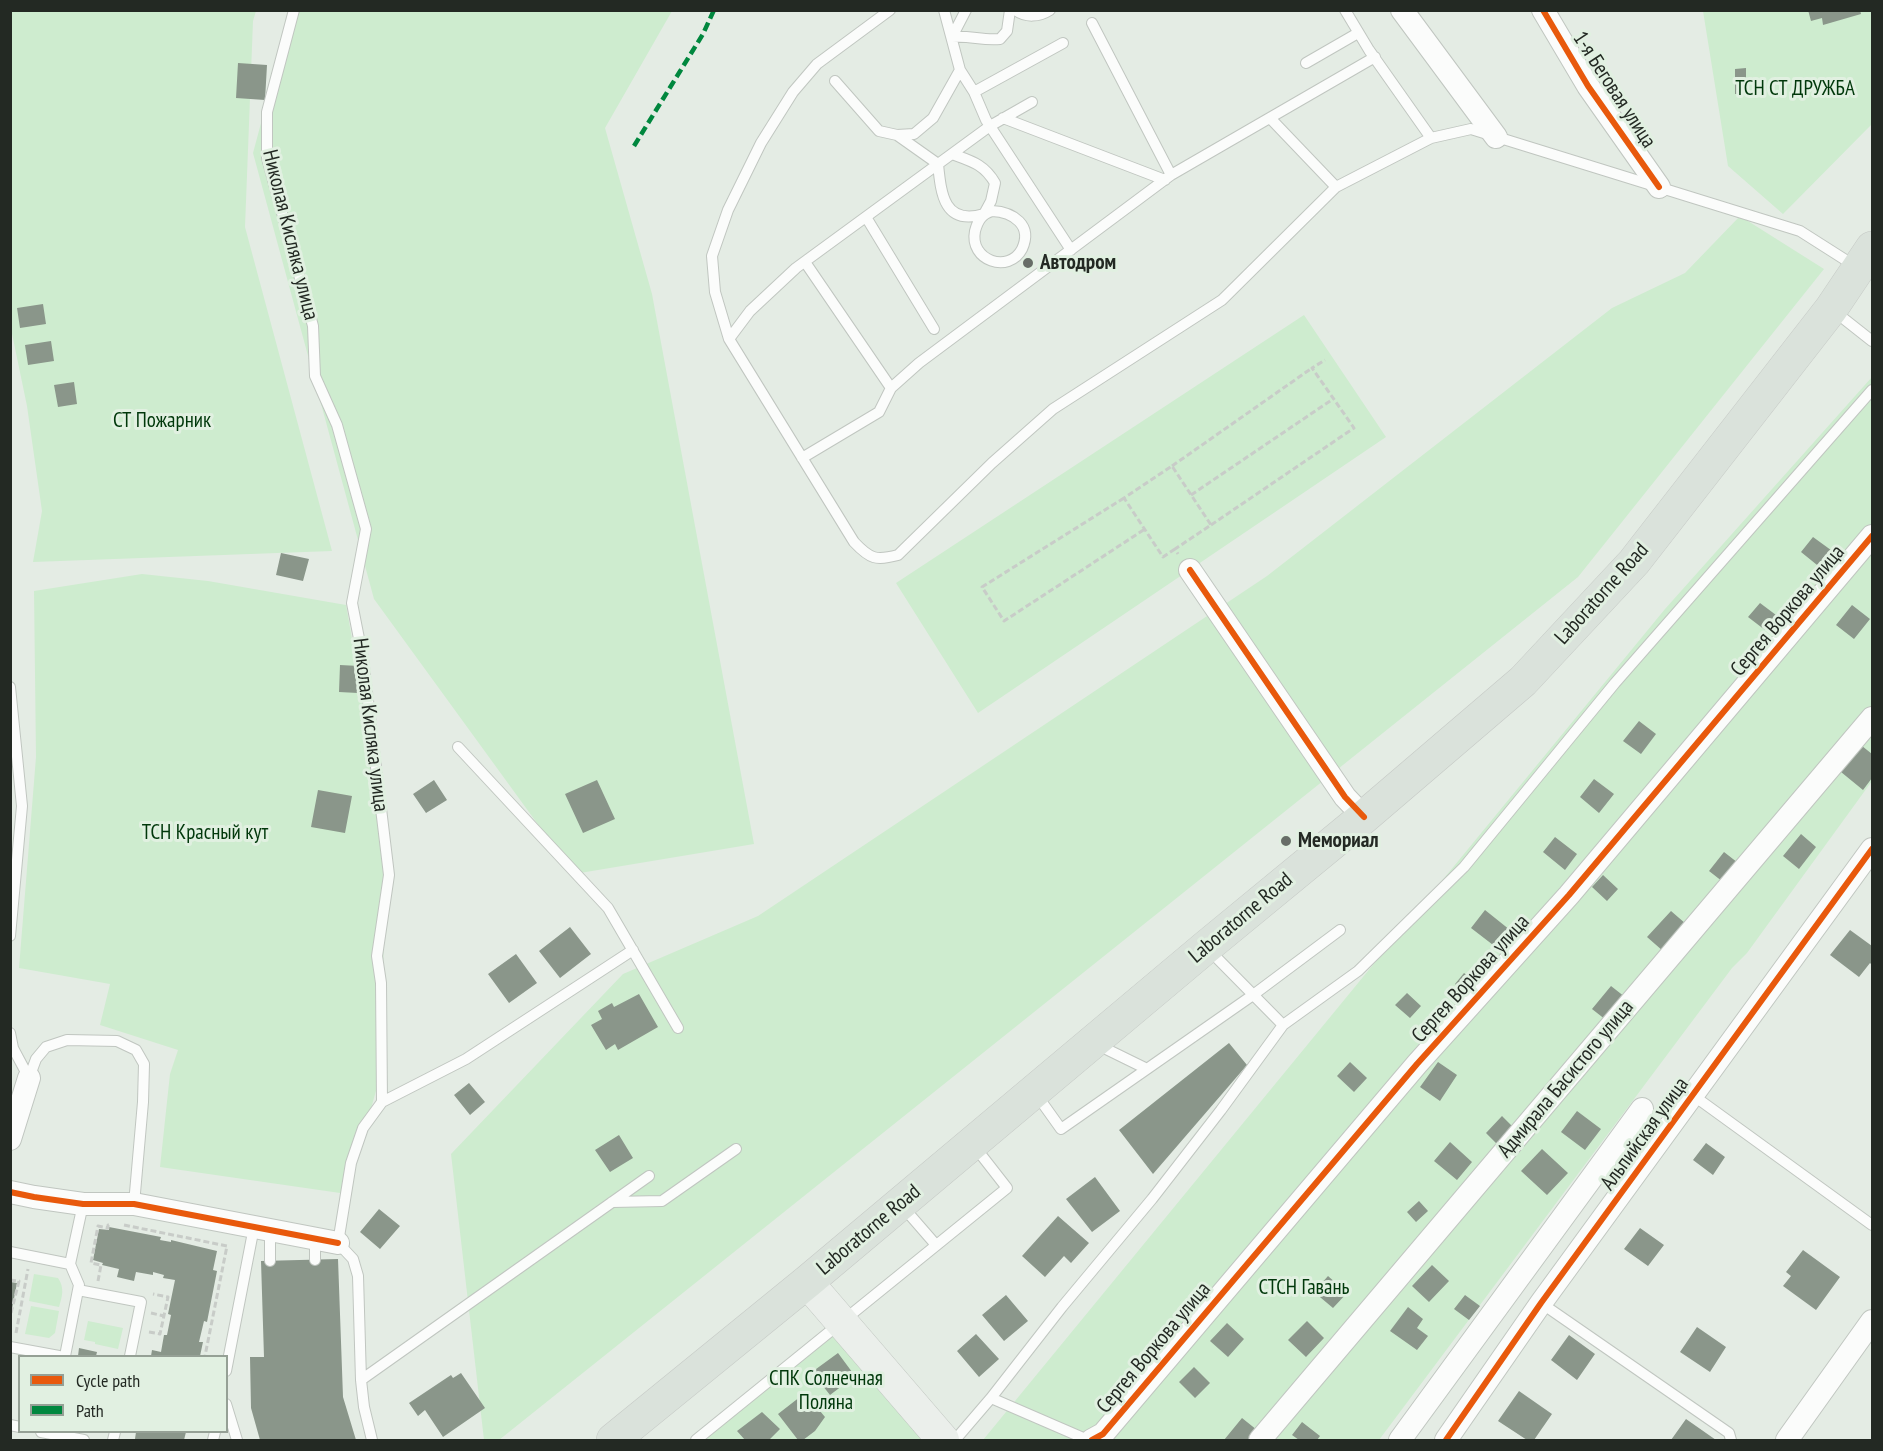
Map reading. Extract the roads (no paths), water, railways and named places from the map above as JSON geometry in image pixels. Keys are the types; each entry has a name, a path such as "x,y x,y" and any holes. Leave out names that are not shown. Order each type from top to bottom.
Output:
{"main road":[{"name":"Laboratorne Road","path":"613,1440 807,1282 1364,817 1523,681 1634,562 1831,309 1865,258"},
{"path":"807,1282 943,1440"}],"street":[{"path":"1402,10 1496,137"},
{"name":"1-я Беговая улица","path":"1543,10 1588,86 1659,187"},
{"name":"Сергея Воркова улица","path":"1090,1440 1103,1434 1410,1073 1569,895 1872,536"},
{"path":"1190,570 1345,797 1364,817"},
{"name":"Адмирала Басистого улица","path":"1260,1440 1872,718"},
{"name":"Альпийская улица","path":"1446,1440 1541,1303 1872,849"},
{"path":"10,1139 29,1078"},
{"path":"1400,1440 1642,1109"},
{"path":"10,1192 83,1204 134,1204 262,1229 315,1249 338,1243"},
{"path":"1787,1440 1872,1321"}],"lane":[{"name":"Николая Кисляка улица","path":"294,10 267,112 267,158 313,326 315,376 338,425 366,529 352,603 363,659 388,875 377,956 381,983 382,1102"},
{"path":"890,10 817,64 793,92 761,143 728,210 712,256 715,292 729,339 854,542 865,554 879,560 898,555 1053,409 1222,300 1336,187 1431,138 1471,129 1800,231 1865,258"},
{"path":"944,10 960,70 974,92 990,126 1071,250"},
{"path":"952,37 966,10"},
{"path":"952,37 966,35 990,40 1000,39 1007,31 1010,10"},
{"path":"1015,10 1029,16 1040,15 1050,10"},
{"path":"1345,10 1358,33 1431,138"},
{"path":"1092,23 1168,178"},
{"path":"1306,63 1358,33"},
{"path":"974,92 1063,43"},
{"path":"802,458 879,412 891,388 919,363 1168,178 1375,57"},
{"path":"835,81 879,130 897,135 914,134 933,118 960,70"},
{"path":"729,339 750,311 805,262 990,126 1032,102"},
{"path":"1003,118 1168,178"},
{"path":"1270,118 1336,187"},
{"path":"897,135 938,164 944,198 951,210 961,216 972,217 984,214 992,211 1004,212 1017,218 1024,228 1025,239 1021,251 1011,260 996,262 986,259 976,249 974,239 977,224 984,214 991,201 995,183 988,172 979,165 952,154"},
{"path":"866,217 934,329"},
{"path":"805,262 891,388"},
{"path":"1831,309 1872,341"},
{"path":"955,1440 1159,1190 1283,1025 1358,971 1464,867 1615,683 1872,390"},
{"path":"10,687 22,806 10,936"},
{"path":"458,747 608,908 678,1028"},
{"path":"1034,1091 1061,1129 1253,995 1340,930"},
{"path":"1206,947 1283,1025"},
{"path":"372,1440 364,1407 361,1380 358,1276 353,1259 338,1243 351,1163 363,1128 382,1102 466,1059 633,950"},
{"path":"10,1033 13,1048 29,1078"},
{"path":"29,1078 36,1059 46,1047 67,1040 117,1041 136,1050 144,1064 134,1204"},
{"path":"1092,1042 1147,1069"},
{"path":"1694,1096 1872,1225"},
{"path":"696,1440 1007,1188 972,1143"},
{"path":"612,1202 662,1201 736,1149"},
{"path":"361,1380 649,1176"},
{"path":"900,1203 936,1245"},
{"path":"65,1355 79,1285 70,1264 83,1204"},
{"path":"262,1229 270,1261"},
{"path":"228,1363 262,1229"},
{"path":"10,1252 70,1264"},
{"path":"78,1290 141,1302 130,1355"},
{"path":"1541,1303 1729,1433 1731,1440"},
{"path":"12,1347 54,1355"},
{"path":"991,1398 1090,1440"},
{"path":"228,1411 237,1440"},
{"path":"48,1434 84,1440"}],"place":[{"name":"Автодром","path":"1028,263"},
{"name":"Мемориал","path":"1286,841"}],"park label":[{"name":"ТСН СТ ДРУЖБА","path":"1795,89"},
{"name":"СТ Пожарник","path":"162,421"},
{"name":"ТСН Красный кут","path":"205,833"},
{"name":"СТСН Гавань","path":"1304,1288"},
{"name":"СПК Солнечная Поляна","path":"826,1391"}]}
